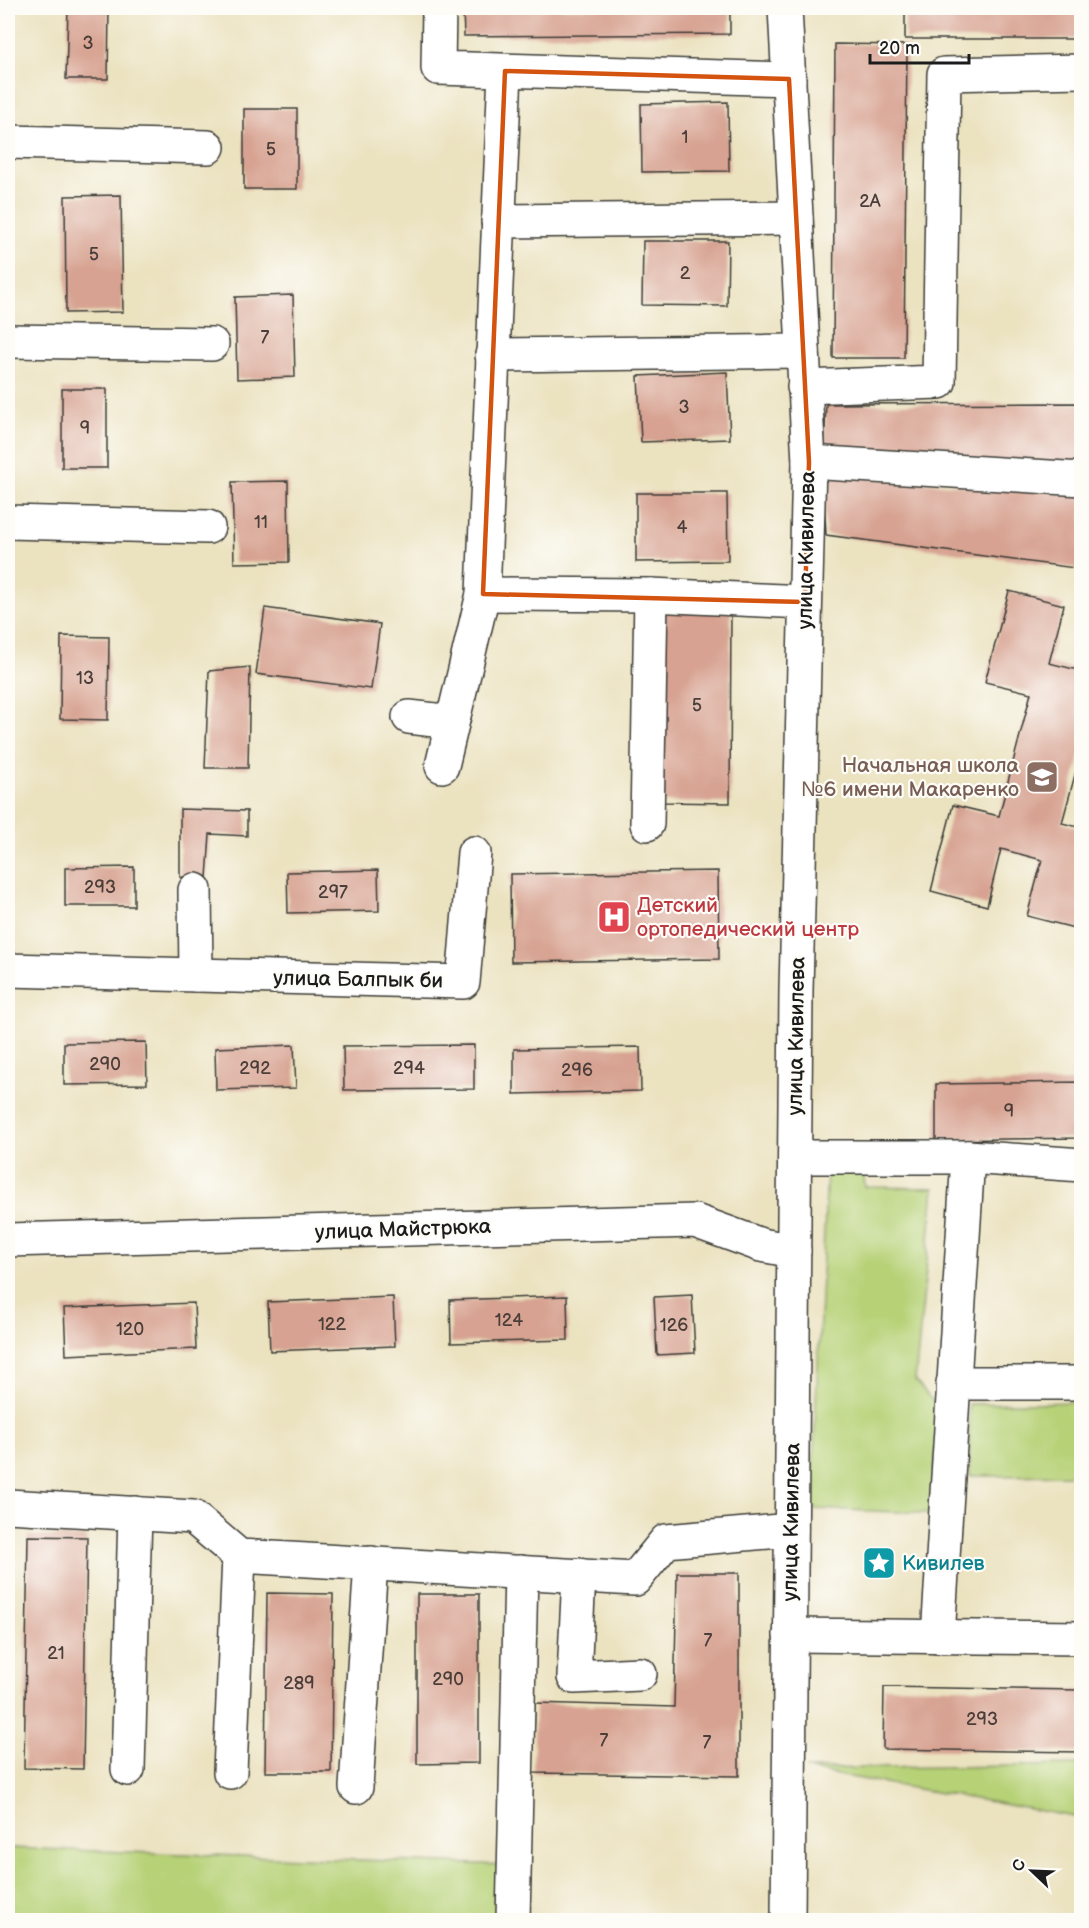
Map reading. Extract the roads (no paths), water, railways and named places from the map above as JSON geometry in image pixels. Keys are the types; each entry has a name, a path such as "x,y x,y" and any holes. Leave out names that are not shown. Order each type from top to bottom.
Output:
{"street":[{"path":"439,8 438,68 789,80"},
{"name":"улица Кивилева","path":"785,8 809,462 796,990 788,1920"},
{"path":"442,766 483,594 505,71"},
{"path":"804,387 939,382 944,74 1082,71"},
{"path":"8,142 208,147"},
{"path":"498,221 796,218"},
{"path":"8,340 212,344"},
{"path":"492,355 803,351"},
{"path":"809,462 1082,480"},
{"path":"8,522 208,527"},
{"path":"483,594 651,595 805,602"},
{"path":"646,824 651,595"},
{"path":"409,717 452,722"},
{"name":"улица Балпык би","path":"8,970 463,982 474,853"},
{"path":"195,890 196,975"},
{"path":"795,1157 968,1157 1082,1165"},
{"path":"938,1637 968,1157"},
{"name":"улица Майстрюка","path":"8,1240 695,1221 761,1245 794,1251"},
{"path":"953,1383 1082,1383"},
{"path":"8,1506 193,1517 238,1556 635,1579 666,1541 791,1530"},
{"path":"128,1769 135,1513"},
{"path":"230,1772 238,1556"},
{"path":"356,1787 370,1563"},
{"path":"513,1920 521,1572"},
{"path":"579,1575 574,1677 640,1674"},
{"path":"790,1635 1082,1638"}],"place":[{"name":"Начальная школа №6 имени Макаренко","path":"1042,777"},
{"name":"Детский ортопедический центр","path":"614,917"},
{"name":"Кивилев","path":"879,1563"}]}
